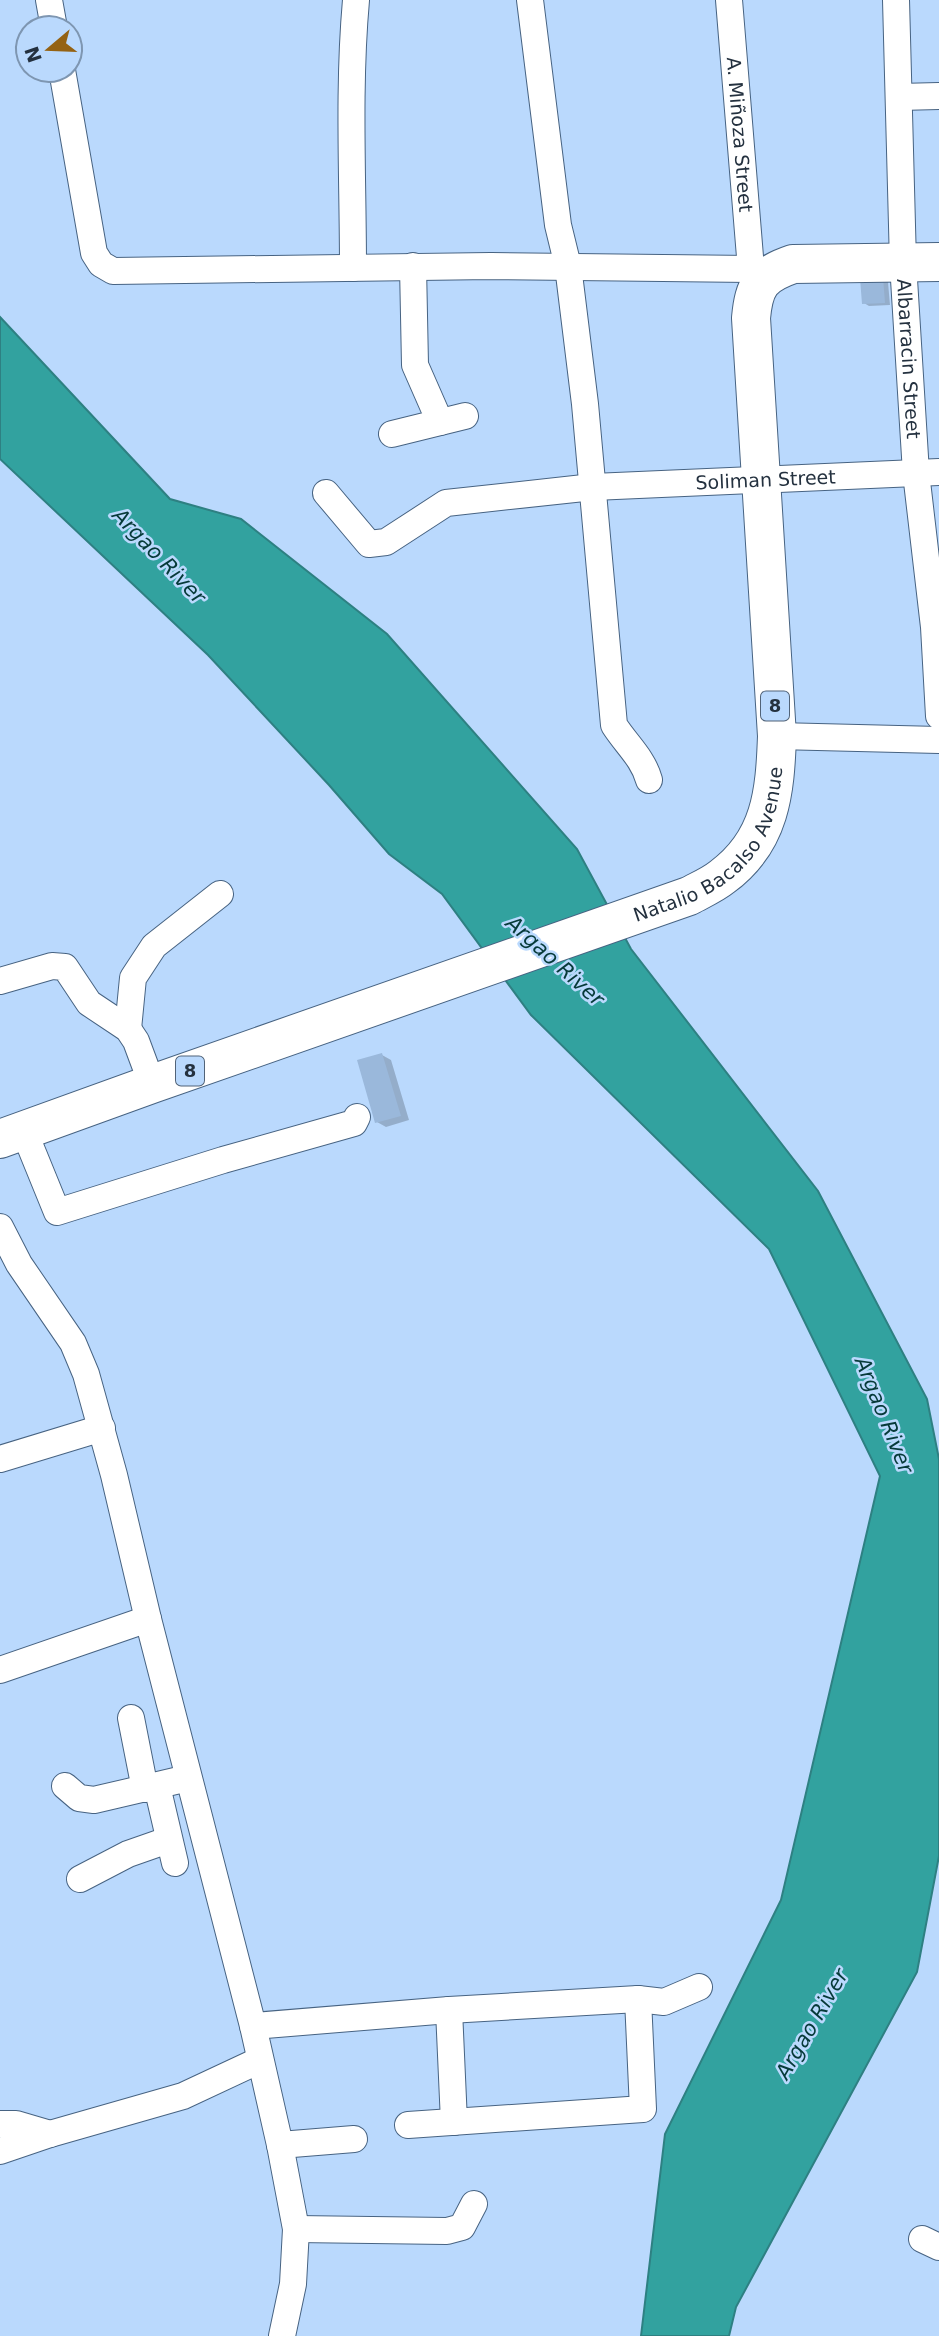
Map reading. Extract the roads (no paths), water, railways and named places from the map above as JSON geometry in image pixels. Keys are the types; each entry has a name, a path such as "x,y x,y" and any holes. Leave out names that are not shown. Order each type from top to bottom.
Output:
{"highway":[{"path":"756,274 793,264 921,262"},
{"name":"Natalio Bacalso Avenue","path":"12,1135 689,896 722,877 746,855 762,830 773,798 777,736 751,318 756,274"}],"street":[{"path":"354,268 351,134 352,48 356,0"},
{"path":"530,0 585,404 614,725 644,765 649,780"},
{"name":"A. Miñoza Street","path":"729,0 756,274"},
{"name":"Albarracin Street","path":"896,0 900,97 921,262 933,627 939,716"},
{"path":"64,84 94,253 101,264 113,271 568,266 756,274"},
{"path":"900,97 939,96"},
{"path":"413,266 415,365 440,422"},
{"path":"393,434 466,416"},
{"name":"Soliman Street","path":"326,493 369,544 386,542 446,503 593,487 928,472"},
{"path":"777,736 939,740"},
{"path":"128,1029 133,978 154,946 220,894"},
{"path":"0,981 52,966 65,967 89,1003 128,1029 136,1041 152,1084"},
{"path":"12,1135 57,1212 223,1160 354,1123 357,1117"},
{"path":"0,1227 19,1264 74,1343 102,1428 188,1778 253,2026 280,2145 296,2229 293,2284 282,2336"},
{"path":"0,1459 102,1428"},
{"path":"0,1670 148,1619"},
{"path":"80,1879 128,1854 172,1851 131,1718"},
{"path":"65,1786 79,1798 94,1800 188,1778"},
{"path":"253,2026 449,2010 638,1999 664,2003 699,1987"},
{"path":"408,2125 643,2109 638,1999"},
{"path":"449,2010 454,2122"},
{"path":"0,2151 183,2096 260,2060"},
{"path":"0,2124 16,2124 50,2134"},
{"path":"280,2145 354,2139"},
{"path":"296,2229 447,2231 463,2227 474,2204"}],"water":[{"name":"Argao River","path":"0,317 170,499 241,519 387,634 577,849 631,949 818,1191 927,1399 939,1459 939,1856 917,1972 736,2307 729,2336 641,2336 665,2134 781,1900 880,1476 769,1249 531,1015 442,894 389,854 208,655 0,459"}]}
